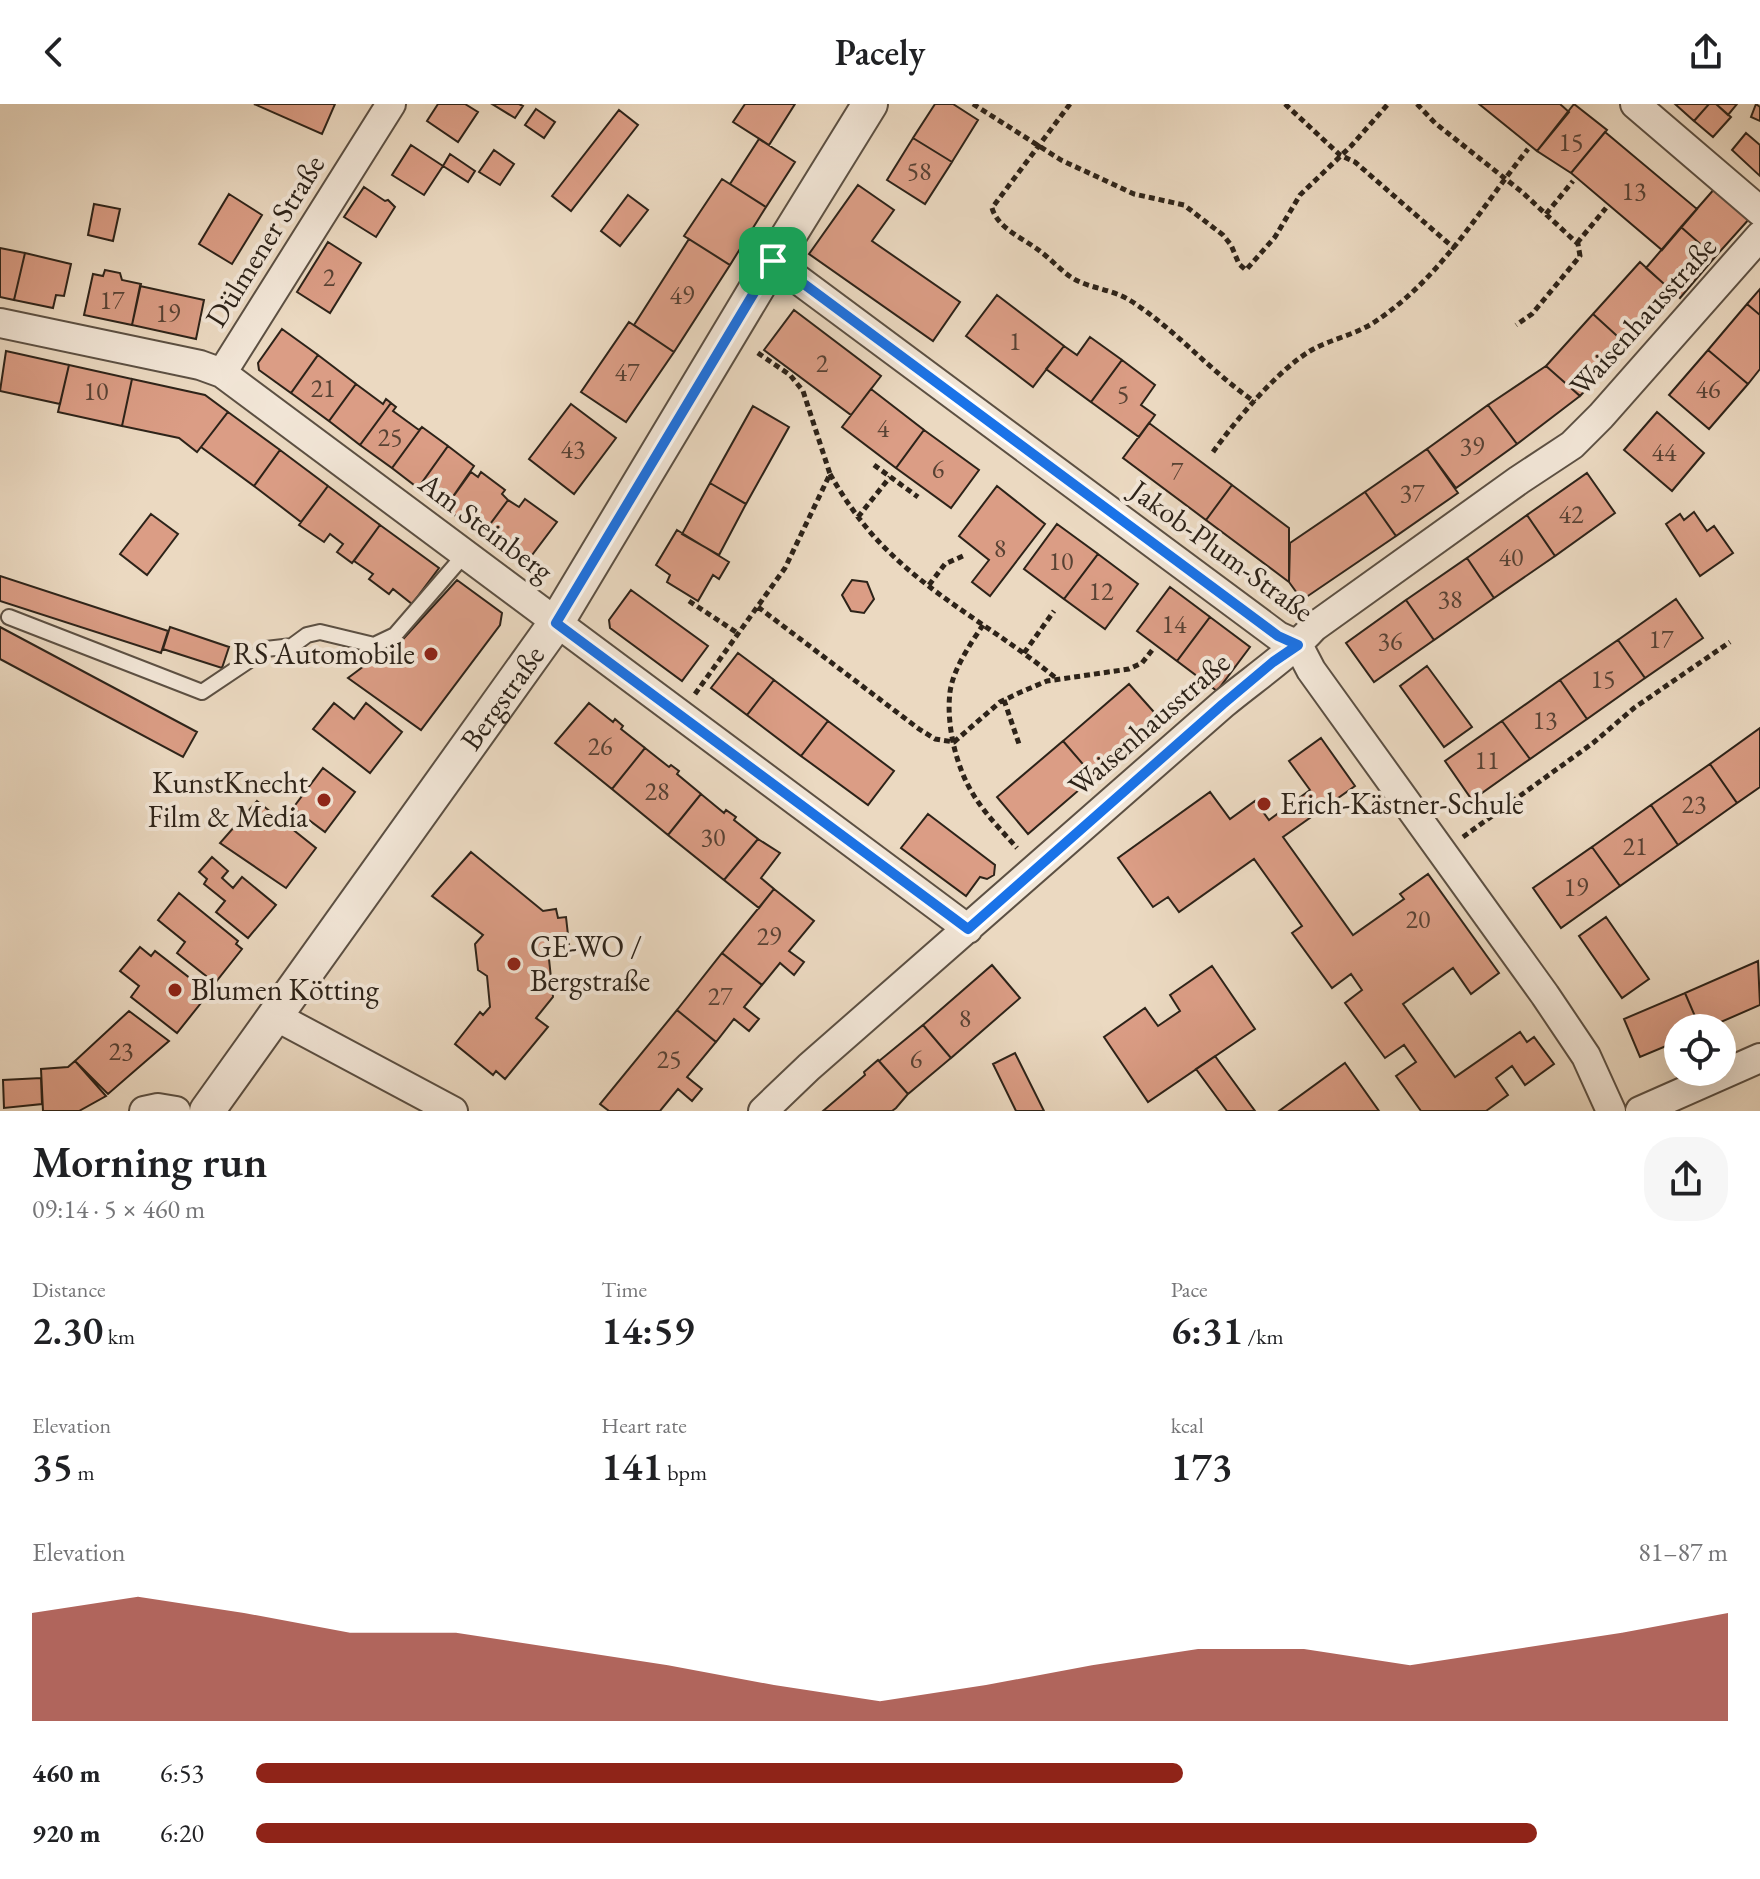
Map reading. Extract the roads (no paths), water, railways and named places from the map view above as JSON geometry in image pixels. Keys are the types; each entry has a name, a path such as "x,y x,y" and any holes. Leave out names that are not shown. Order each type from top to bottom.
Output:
{"street":[{"name":"Dülmener Straße","path":"222,373 391,104"},
{"name":"Bergstraße","path":"207,1111 556,623 870,104"},
{"path":"1635,104 1760,211"},
{"name":"Waisenhausstraße","path":"763,1111 809,1067 1223,704 1298,645 1314,627 1341,605 1572,445 1760,236"},
{"name":"Jakob-Plum-Straße","path":"773,261 1278,636 1298,645 1311,670 1443,851 1586,1056 1611,1111"},
{"name":"Am Steinberg","path":"0,323 200,365 222,373 968,929"},
{"path":"275,1016 453,1111"},
{"path":"1640,1111 1760,1058"},
{"path":"144,1111 158,1108 176,1111"}],"lane":[{"path":"9,617 202,692 266,649 292,646 307,635 320,632 374,645 395,635 465,554"}],"place":[{"name":"RS Automobile","path":"431,654"},
{"name":"KunstKnecht Film & Media","path":"324,800"},
{"name":"Erich-Kästner-Schule","path":"1264,804"},
{"name":"GE-WO / Bergstraße","path":"514,964"},
{"name":"Blumen Kötting","path":"175,990"}]}
